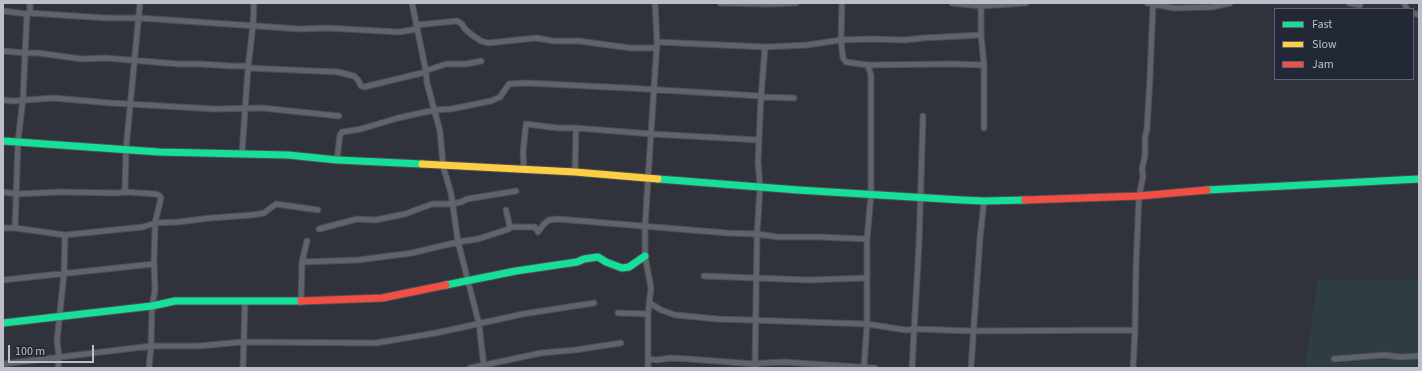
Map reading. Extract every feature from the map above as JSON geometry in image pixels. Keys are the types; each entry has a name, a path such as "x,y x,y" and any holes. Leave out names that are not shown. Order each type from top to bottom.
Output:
{"street":[{"path":"15,228 18,141 23,99 25,53 30,3"},
{"path":"125,192 126,149 140,3"},
{"path":"242,154 254,3"},
{"path":"412,3 427,83 440,132 443,166 451,193 458,242 479,324 484,366"},
{"path":"648,368 648,314 652,288 645,256 645,226 657,45 655,3"},
{"path":"720,3 796,3"},
{"path":"842,3 841,40 843,58 846,62 868,65 984,65"},
{"path":"952,3 981,6 1026,3"},
{"path":"1146,3 1175,8 1212,7 1230,3"},
{"path":"1349,3 1360,5"},
{"path":"1133,368 1139,196 1143,177 1142,169 1147,130 1153,4"},
{"path":"981,6 981,35 984,65 984,128"},
{"path":"3,11 28,14 253,24 301,29 327,28 399,32 417,27 457,22 462,24 472,35 481,41 488,43 536,38 554,41 579,41 630,48 657,45 765,47 807,45 841,40 905,40 981,35"},
{"path":"755,366 757,234 760,187 758,162 765,47"},
{"path":"3,51 38,53 82,59 94,58 135,60 179,64 338,72 354,76 361,86 426,72 446,64 466,64 481,60"},
{"path":"864,367 867,324 867,239 871,195 872,87 868,65"},
{"path":"337,160 340,135 342,132 362,129 398,118 434,110 451,109 491,101 500,97 509,84 518,83 654,89 794,98"},
{"path":"3,100 13,101 23,99 53,98 215,109 262,108 339,116"},
{"path":"912,368 921,198 923,116"},
{"path":"524,170 523,152 526,124 558,128 759,140"},
{"path":"575,172 576,128"},
{"path":"3,140 158,152 288,155 337,160 575,172 798,190 984,201 1139,196 1201,190 1419,179"},
{"path":"319,229 357,219 375,220 405,214 432,204 452,204 467,199 516,191"},
{"path":"3,192 17,194 125,192 156,194 160,196 161,198 155,223 155,290 152,306 149,368"},
{"path":"971,368 984,201"},
{"path":"3,228 15,228 65,235 137,228 155,223 252,215 264,213 276,204 318,210"},
{"path":"506,210 510,227"},
{"path":"302,262 358,260 412,253 458,242 478,239 510,229 510,227 535,227 538,232 544,224 550,220 558,219 757,234 778,237 867,239"},
{"path":"58,368 59,357 57,341 64,273 65,235"},
{"path":"301,301 302,262 307,241"},
{"path":"3,323 152,306 175,301 301,301 382,298 516,271 577,262 584,259 598,257 606,262 622,268 629,268 645,256"},
{"path":"3,280 154,264"},
{"path":"704,276 809,280 866,278"},
{"path":"243,368 242,342 245,301"},
{"path":"3,364 151,346 199,346 242,342 376,343 436,333 523,314 594,303"},
{"path":"650,303 661,310 675,315 718,319 867,324 895,328 973,331 1135,330"},
{"path":"618,313 648,314"},
{"path":"470,368 541,353 621,343"},
{"path":"1334,359 1385,355 1399,357 1419,356"},
{"path":"648,359 689,359 755,366 763,363 783,362 875,368"}],"shaded area":[{"path":"1318,279 1419,280 1419,368 1307,368 1305,366"}],"traffic: fast":[{"path":"3,141 159,152 288,155 337,160 422,164"},
{"path":"658,179 798,190 961,200 1025,200"},
{"path":"1207,190 1419,179"},
{"path":"446,285 598,257 606,262 622,268 629,267 645,256"},
{"path":"3,323 152,306 175,301 301,301"}],"traffic: slow":[{"path":"422,164 575,172 658,179"}],"traffic: jam":[{"path":"1025,200 1139,196 1207,190"},
{"path":"301,301 382,298 446,285"}]}
